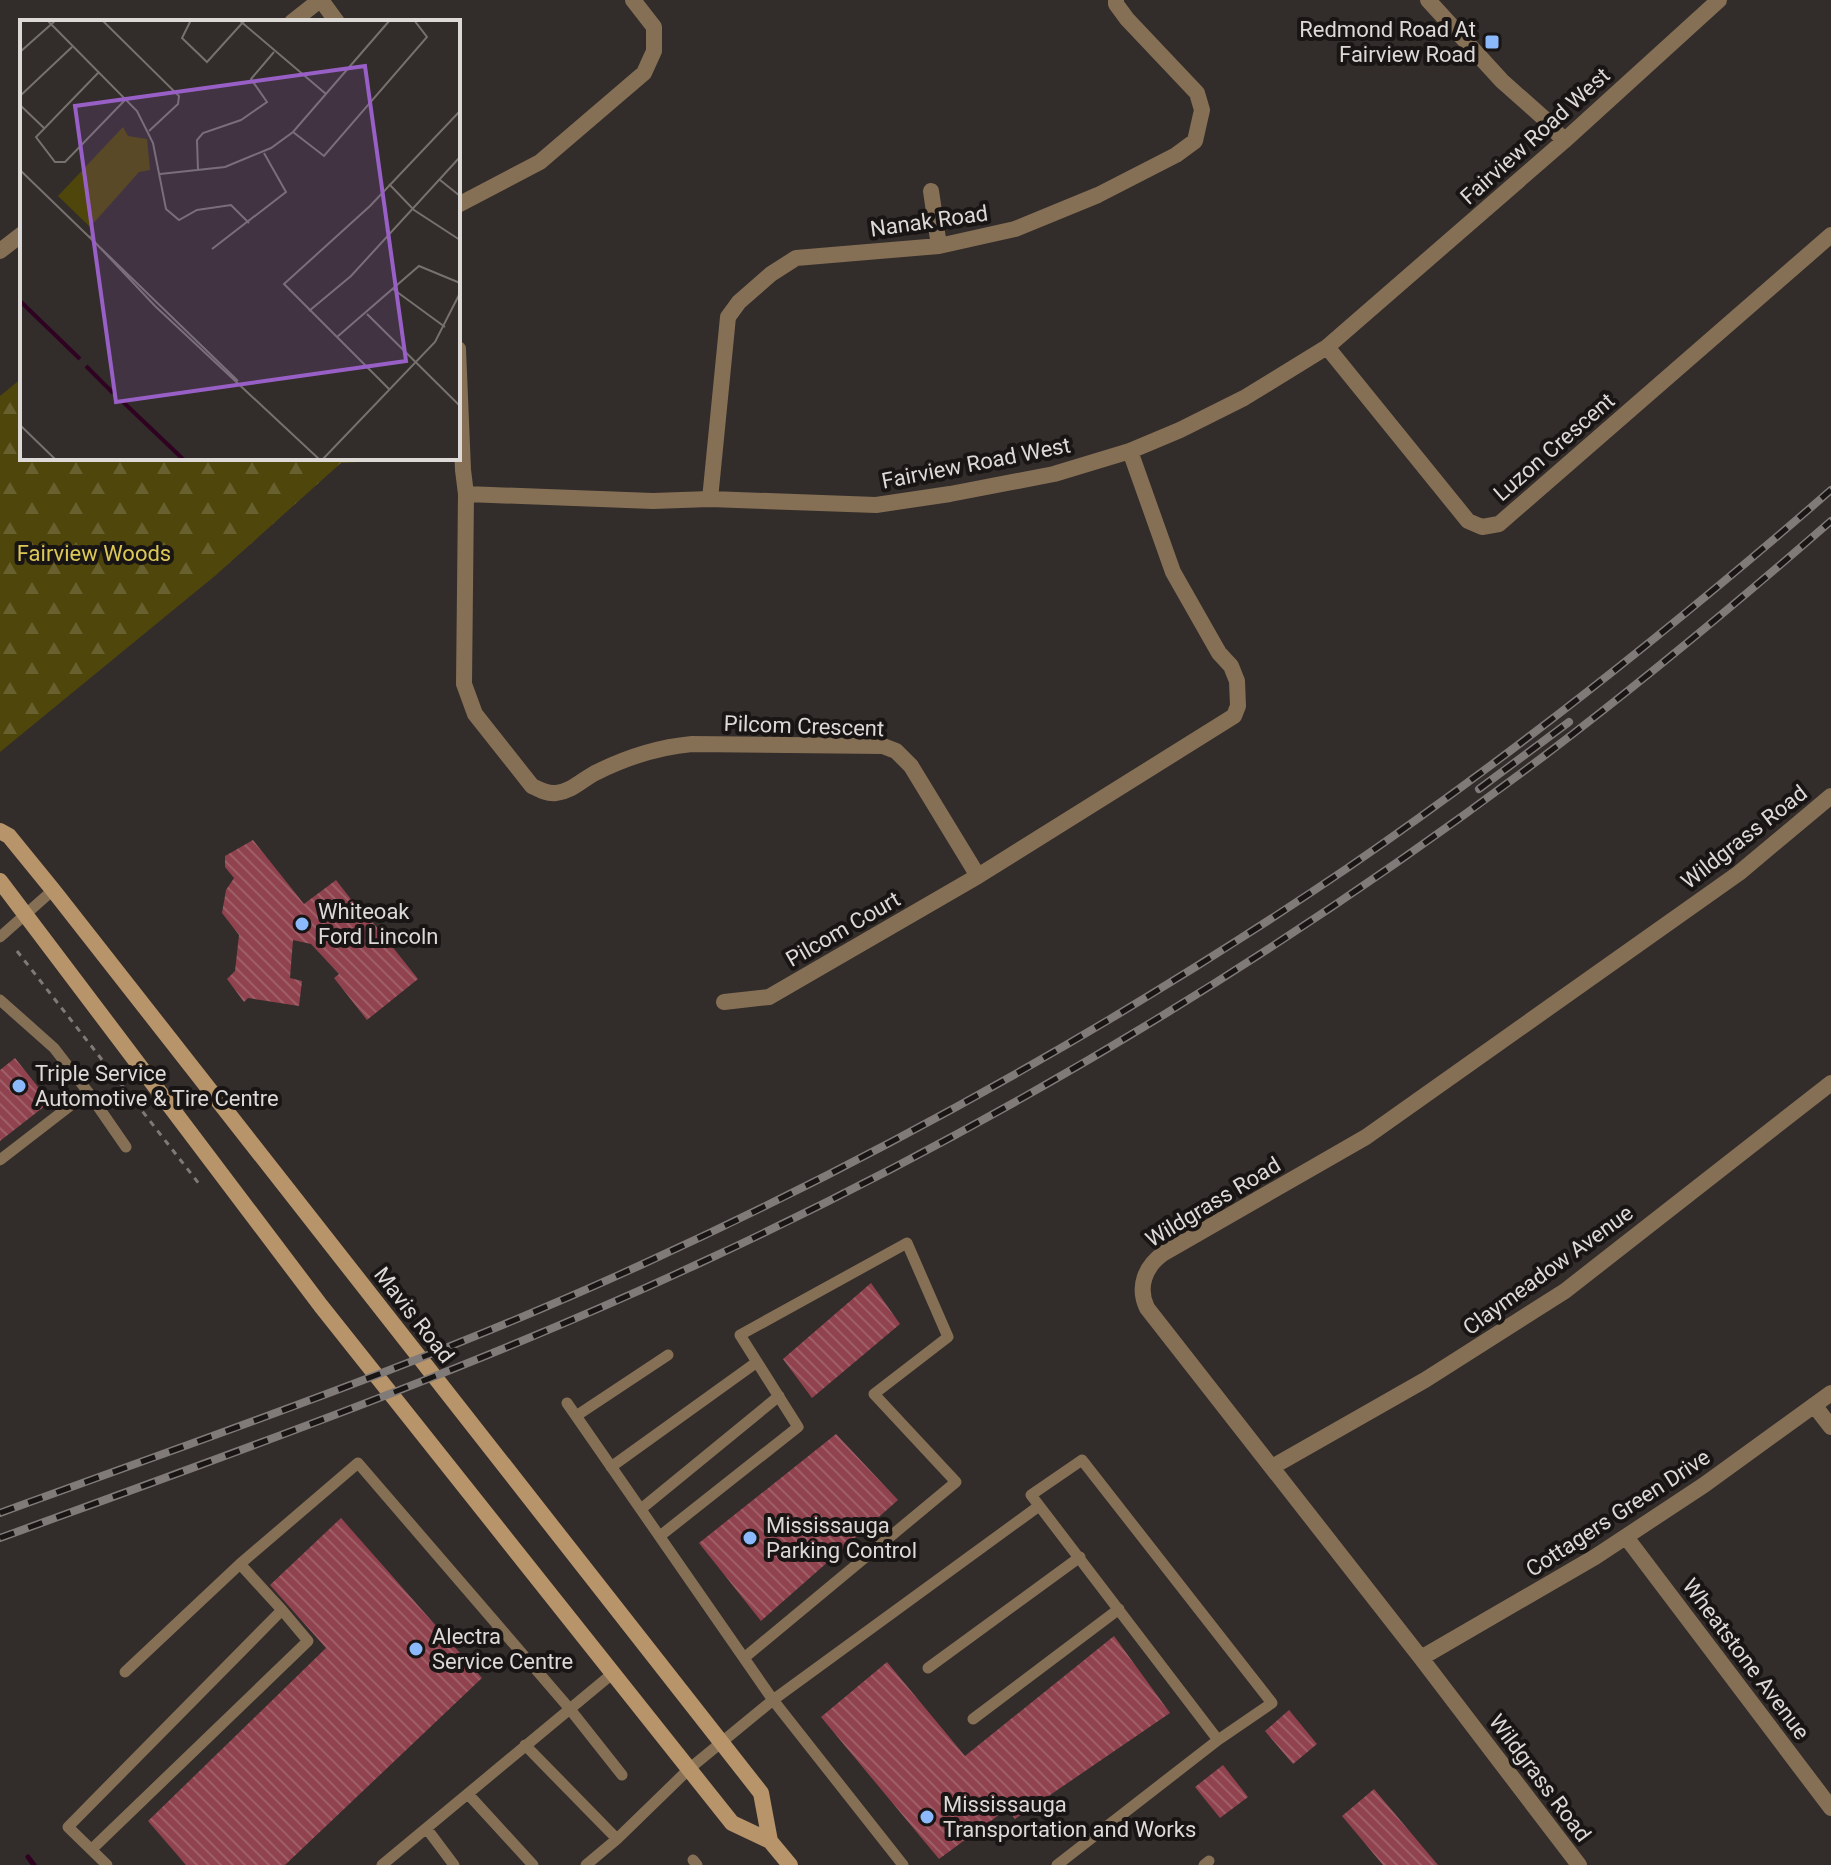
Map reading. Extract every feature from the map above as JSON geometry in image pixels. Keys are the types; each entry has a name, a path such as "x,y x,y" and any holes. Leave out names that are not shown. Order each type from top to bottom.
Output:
{"main road":[{"name":"Mavis Road","path":"0,831 9,836 53,890 761,1793 770,1841"},
{"name":"Mavis Road","path":"0,881 321,1306 612,1674 732,1823 770,1841 790,1865"}],"street":[{"path":"295,20 321,0 336,20"},
{"path":"460,204 540,162 644,73 654,51 654,27 633,0"},
{"name":"Nanak Road","path":"710,499 728,317 739,302 771,274 796,258 939,246 1015,229 1098,195 1176,155 1195,141 1202,110 1197,93 1127,19 1116,0"},
{"path":"1428,0 1502,81 1547,121 1564,141"},
{"name":"Fairview Road West","path":"466,494 876,505 1054,474 1130,451 1244,398 1327,347 1564,141 1719,0"},
{"path":"931,191 939,246"},
{"name":"Luzon Crescent","path":"1327,347 1468,521 1482,527 1499,524 1831,235"},
{"path":"0,251 20,236"},
{"name":"Pilcom Crescent","path":"460,397 466,494 464,684 475,714 532,786 545,792 558,793 575,787 593,774 668,746 883,746 896,751 911,766 978,876"},
{"path":"978,876 1227,721 1234,716 1238,706 1237,681 1231,666 1219,653 1173,572 1130,451"},
{"name":"Wildgrass Road","path":"1579,1865 1147,1308 1143,1299 1143,1280 1151,1265 1164,1253 1366,1137 1425,1096 1739,873 1831,796"},
{"name":"Pilcom Court","path":"724,1002 769,997 978,876"},
{"name":"Claymeadow Avenue","path":"1272,1467 1425,1380 1565,1291 1831,1083"},
{"name":"Cottagers Green Drive","path":"1421,1658 1626,1537 1831,1393"},
{"path":"1814,1405 1831,1427"},
{"name":"Wheatstone Avenue","path":"1626,1537 1831,1808"}],"lane":[{"path":"0,937 53,890"},
{"path":"0,1000 54,1048 126,1147"},
{"path":"0,1160 88,1092"},
{"path":"660,1536 798,1427 740,1335 907,1243 948,1337 874,1394 956,1482 744,1658"},
{"path":"576,1416 668,1355"},
{"path":"611,1467 757,1362"},
{"path":"641,1509 779,1396"},
{"path":"567,1403 773,1700 903,1865"},
{"path":"1057,1865 1218,1740 1272,1703 1082,1460 1031,1495 1218,1740"},
{"path":"125,1672 240,1564 358,1463 569,1708 622,1775"},
{"path":"586,1865 689,1769 773,1700 1039,1506"},
{"path":"928,1668 1080,1557"},
{"path":"92,1849 308,1641 240,1564"},
{"path":"973,1719 1119,1609"},
{"path":"107,1865 68,1827 282,1610"},
{"path":"382,1865 612,1674"},
{"path":"525,1745 617,1839"},
{"path":"468,1794 533,1865"},
{"path":"427,1829 454,1865"}],"path":[{"path":"17,951 200,1185"}],"green space":[{"name":"Fairview Woods","path":"20,380 20,460 395,460 341,463 216,575 0,752 0,396"}],"building":[{"name":"Whiteoak Ford Lincoln","path":"253,840 304,904 336,880 418,979 367,1020 334,978 339,974 311,944 293,940 290,978 302,981 299,1006 248,998 244,1002 227,979 235,971 239,935 222,913 226,890 234,878 225,867 225,856"},
{"name":"Triple Service Automotive & Tire Centre","path":"15,1058 50,1102 0,1141 0,1070"},
{"path":"871,1283 900,1324 812,1398 783,1359"},
{"path":"836,1434 898,1500 761,1621 699,1543"},
{"path":"341,1518 482,1678 285,1865 186,1865 148,1821 326,1648 270,1585"},
{"path":"1114,1636 1170,1713 1015,1819 1007,1809 939,1859 821,1717 887,1662 965,1756"},
{"path":"1289,1710 1317,1744 1293,1764 1265,1731"},
{"path":"1223,1765 1248,1797 1220,1818 1195,1787"},
{"path":"1374,1789 1438,1865 1383,1865 1342,1816"}],"waterway":[{"path":"28,1857 34,1865"}],"railway":[{"path":"0,1513 324,1395 564,1299 825,1176 1003,1081 1177,979 1409,825 1594,687 1831,490"},
{"path":"0,1538 353,1408 614,1302 811,1210 1029,1094 1241,967 1445,829 1618,699 1831,521"},
{"path":"1479,789 1569,722"}],"place":[{"name":"Redmond Road At Fairview Road","path":"1492,42"},
{"name":"Whiteoak Ford Lincoln","path":"302,924"},
{"name":"Triple Service Automotive & Tire Centre","path":"19,1086"},
{"name":"Mississauga Parking Control","path":"750,1538"},
{"name":"Alectra Service Centre","path":"416,1649"},
{"name":"Mississauga Transportation and Works","path":"927,1817"}]}
